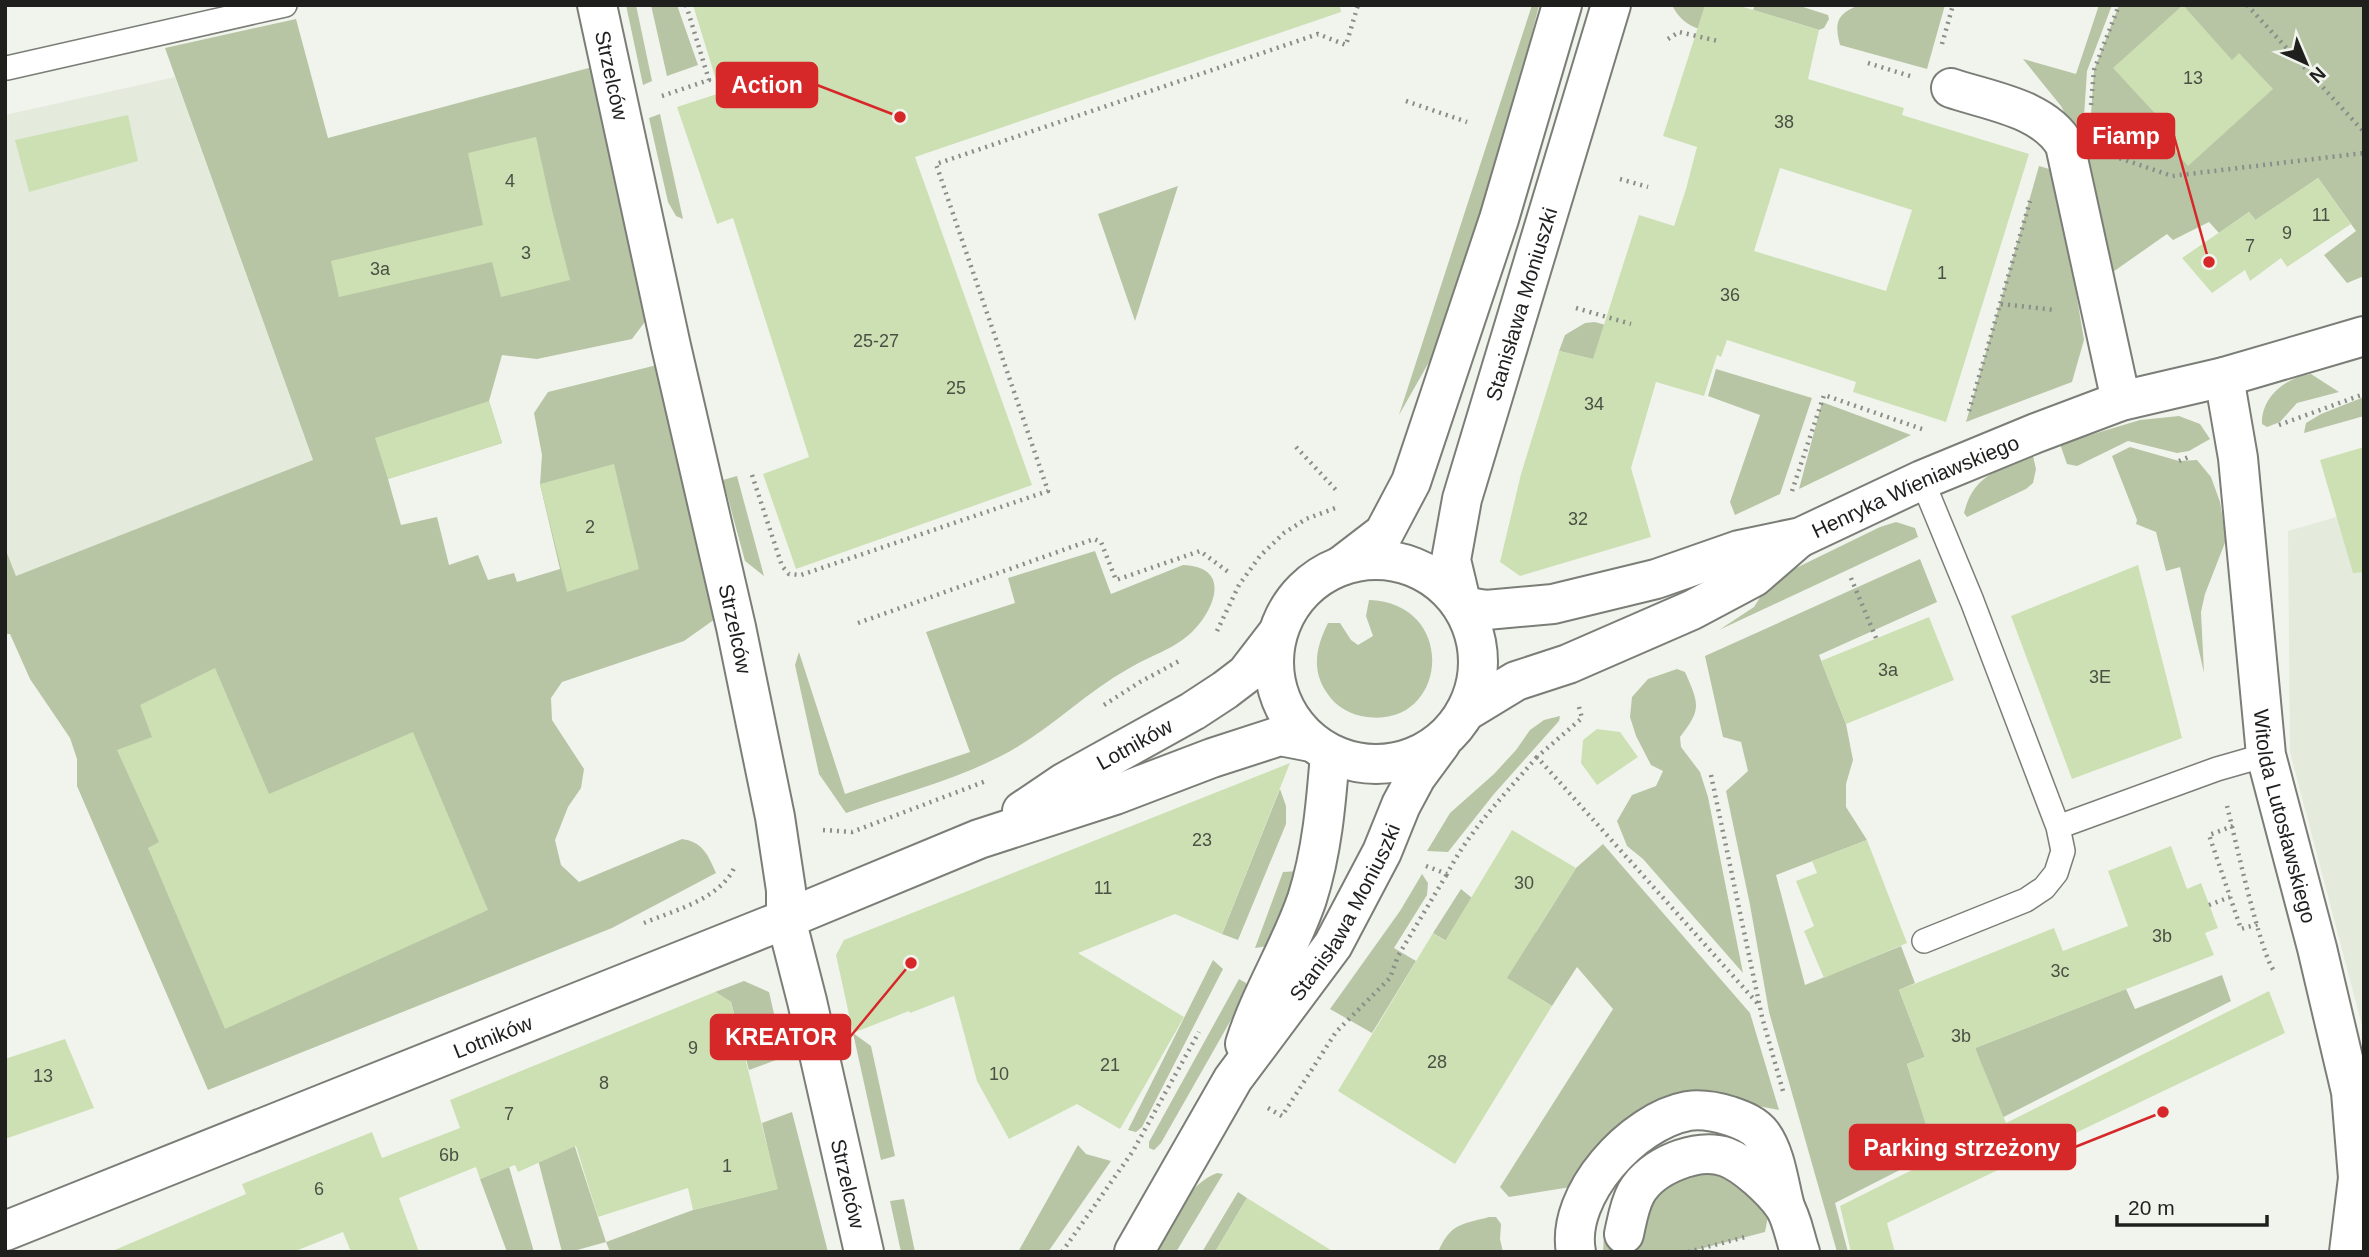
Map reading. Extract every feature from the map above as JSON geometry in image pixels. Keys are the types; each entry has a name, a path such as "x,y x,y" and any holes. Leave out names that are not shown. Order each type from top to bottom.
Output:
{"street":[{"name":"Strzelców","path":"597,5 669,337 736,627 775,817 786,890 786,919 864,1252"},
{"path":"1562,5 1499,219 1411,482 1384,533 1339,567 1311,583 1290,606 1276,635 1273,665 1278,694 1291,720 1320,748 1359,764 1390,764 1419,755 1516,681 1568,664 1692,610 1754,577 1801,537"},
{"name":"Stanisława Moniuszki","path":"1462,606 1451,560 1462,499 1611,5"},
{"path":"1951,88 2039,117 2059,134 2065,145 2121,401"},
{"name":"Henryka Wieniawskiego","path":"1462,606 1486,610 1553,604 1656,579 1739,550 1801,537 1922,480 2121,401 2224,377 2364,336"},
{"name":"Witolda Lutosławskiego","path":"2224,377 2238,458 2266,755 2317,948 2351,1092 2358,1178 2349,1252"},
{"path":"1339,567 1373,559 1408,565 1438,580 1462,606 1473,631 1478,659 1475,686 1455,725"},
{"name":"Lotników","path":"979,839 1065,782 1193,711 1225,690 1246,674 1276,635"},
{"name":"Stanisława Moniuszki","path":"1134,1252 1233,1079 1333,945 1382,852 1401,804 1416,777 1455,725"},
{"name":"Lotników","path":"5,1231 786,919 979,839 1115,795 1212,758 1280,736 1320,748"},
{"name":"Stanisława Moniuszki","path":"1233,1079 1266,988 1286,951 1307,898 1324,832 1320,748"},
{"path":"1576,1252 1575,1223 1600,1173 1612,1158 1646,1130 1679,1113 1691,1111 1717,1112 1747,1123 1759,1132 1768,1146 1800,1252"},
{"path":"1624,1234 1630,1208 1643,1184 1660,1168 1694,1157 1715,1155 1736,1163 1754,1175 1785,1207"}],"lane":[{"path":"7,68 285,5"},
{"path":"1922,480 1972,601 2058,827 2063,851 2056,873 2044,888 2026,900 1924,941"},
{"path":"2058,827 2217,769 2266,755"}],"path":[{"path":"654,98 709,80 686,5"},
{"path":"752,475 782,566 789,573 801,575 1048,491 936,164 1318,34 1346,45 1358,5"},
{"path":"2247,5 2364,132"},
{"path":"1668,39 1679,32 1718,41"},
{"path":"1406,101 1467,121"},
{"path":"2113,156 2150,120"},
{"path":"2101,152 2172,176 2364,153"},
{"path":"1620,179 1648,187"},
{"path":"1966,422 2032,191"},
{"path":"2001,304 2067,312"},
{"path":"1576,308 1631,324"},
{"path":"1792,492 1825,395 1924,429"},
{"path":"1296,447 1337,491"},
{"path":"1210,640 1225,619 1239,586 1260,556 1284,533 1306,519 1332,511 1341,505"},
{"path":"858,622 1094,538 1101,542 1116,580 1200,551 1231,574"},
{"path":"1851,578 1875,638"},
{"path":"1093,712 1140,682 1187,657"},
{"path":"1262,1104 1282,1116 1336,1032 1390,978 1398,956 1454,860 1483,820 1537,757 1582,718 1577,696"},
{"path":"1537,757 1760,1006"},
{"path":"1711,775 1760,1006 1784,1095"},
{"path":"819,827 825,832 852,832 992,778"},
{"path":"2232,826 2209,835 2241,929 2258,923"},
{"path":"1415,862 1447,874"},
{"path":"2209,905 2230,897"},
{"path":"1062,1252 1133,1151 1200,1032"},
{"path":"1688,1252 1752,1236"}],"shaded area":[{"path":"175,77 313,460 16,576 5,548 5,115"},
{"path":"2364,509 2364,1033 2290,752 2288,531"}],"green space":[{"path":"626,5 636,5 652,81 643,85"},
{"path":"651,5 677,5 698,65 667,76"},
{"path":"1532,5 1539,5 1495,183 1441,341 1399,415"},
{"path":"1672,5 1730,5 1722,34 1692,26 1681,18"},
{"path":"1755,5 1797,5 1828,15 1829,19 1824,28 1819,30 1753,10"},
{"path":"1859,5 1945,5 1927,69 1840,45 1837,30 1839,20 1846,12"},
{"path":"2099,5 2112,5 2087,71 2082,147 2061,106 2023,59 2076,74"},
{"path":"2119,5 2364,5 2364,276 2347,283 2324,255 2356,231 2318,178 2256,221 2249,212 2219,233 2209,222 2173,240 2167,234 2110,274 2086,188 2094,70"},
{"path":"296,19 328,138 596,66 650,315 632,339 537,359 502,355 489,401 502,443 388,479 401,525 437,517 449,565 478,555 488,580 514,573 517,582 560,569 540,484 542,455 534,413 548,392 657,365 715,619 684,641 562,682 551,698 552,720 584,769 581,788 568,807 555,840 561,865 579,882 682,839 700,846 716,873 612,928 208,1090 77,786 77,759 70,738 30,679 10,634 5,634 5,548 16,576 313,460 165,48"},
{"path":"660,114 683,219 676,216 668,202 649,118"},
{"path":"2039,166 2056,171 2084,340 2072,382 1966,422"},
{"path":"1178,186 1135,321 1098,214"},
{"path":"1595,322 1630,332 1617,365 1559,351 1565,335 1585,323"},
{"path":"1716,369 1812,398 1780,494 1735,515 1730,502 1760,415 1708,396"},
{"path":"2311,374 2339,392 2297,403 2280,422 2267,427 2262,424 2270,397 2284,384"},
{"path":"2364,397 2364,416 2304,433 2306,423 2321,414"},
{"path":"1822,402 1911,435 1799,489"},
{"path":"2179,416 2200,424 2210,439 2189,451 2177,453 2128,441 2077,466 2067,464 2060,444 2140,420"},
{"path":"2130,447 2179,461 2197,460 2211,477 2220,502 2226,540 2205,594 2201,612 2204,673 2180,567 2166,571 2156,532 2136,524 2137,520 2112,456"},
{"path":"2033,456 2036,469 2033,483 2026,489 1967,517 1964,513 1968,500 1981,481 1999,470"},
{"path":"737,476 764,576 745,561 723,480"},
{"path":"1896,522 1915,528 1918,537 1719,630 1754,607 1764,591 1796,568 1880,527"},
{"path":"1095,551 1111,594 1183,565 1208,573 1213,581 1214,591 1207,612 1185,638 1112,679 1018,747 963,773 846,813 819,774 795,665 799,652 845,794 970,752 926,632 1015,603 1008,578"},
{"path":"1920,559 1937,602 1819,655 1846,724 1853,760 1846,784 1846,807 1867,840 1776,875 1805,985 1901,946 1915,983 1899,990 1925,1057 1907,1064 1917,1096 1983,1069 1975,1048 2126,989 2135,1009 2222,975 2231,1001 1835,1203 1848,1252 1837,1252 1769,1012 1726,791 1748,771 1741,742 1723,737 1705,656"},
{"path":"1369,600 1398,606 1418,621 1429,641 1432,664 1427,686 1414,704 1394,715 1367,717 1344,710 1331,698 1322,684 1317,667 1318,650 1328,623 1340,623 1351,640 1358,645 1373,636 1366,616"},
{"path":"1677,669 1685,672 1696,706 1692,720 1680,737 1681,747 1700,772 1708,797 1743,973 1643,859 1627,846 1617,821 1632,795 1656,786 1663,771 1651,765 1636,736 1630,717 1632,697 1648,679"},
{"path":"1560,716 1559,721 1494,794 1448,852 1427,851 1450,813 1494,774 1530,730 1544,720"},
{"path":"1280,789 1286,806 1286,824 1238,940 1222,934"},
{"path":"1603,844 1750,1013 1779,1110 1721,1099 1577,1186 1509,1197 1500,1187 1613,1009 1577,967 1552,1006 1433,933 1461,889 1472,898 1536,932 1576,868"},
{"path":"1298,871 1268,946 1255,948 1283,872"},
{"path":"1422,874 1428,883 1427,895 1394,948 1416,961 1372,1033 1330,1009 1400,911"},
{"path":"1213,960 1223,969 1142,1127 1136,1132 1128,1130"},
{"path":"1239,979 1246,983 1248,990 1161,1143 1154,1150 1149,1148 1149,1142"},
{"path":"744,981 769,992 784,1057 749,1070 731,1002 715,992"},
{"path":"853,1033 871,1046 895,1156 881,1160"},
{"path":"792,1112 828,1252 610,1252 606,1242 693,1210 777,1189 762,1123"},
{"path":"573,1141 606,1242 562,1252 537,1156"},
{"path":"1078,1145 1086,1154 1111,1161 1048,1252 1018,1252"},
{"path":"509,1167 534,1252 507,1252 480,1179"},
{"path":"1708,1171 1734,1183 1755,1201 1768,1216 1765,1232 1688,1252 1603,1252 1604,1233 1641,1235 1653,1198 1675,1178"},
{"path":"1217,1173 1223,1174 1176,1252 1156,1252 1188,1196 1206,1178"},
{"path":"1238,1192 1247,1198 1215,1252 1202,1252"},
{"path":"904,1199 915,1252 901,1252 890,1201"},
{"path":"1496,1217 1501,1224 1503,1252 1438,1252 1452,1230"}],"building":[{"path":"693,5 1340,5 1341,12 915,157 1032,485 796,569 763,474 809,457 733,218 717,224 677,107 720,93"},
{"path":"1705,5 1737,5 1819,30 1808,79 1904,108 1902,115 2029,154 1946,422 1853,392 1856,382 1727,340 1721,357 1717,355 1704,396 1656,382 1631,468 1651,537 1520,576 1500,562 1521,474 1559,351 1593,359 1639,215 1674,226 1697,147 1663,136","holes":["1780,168 1912,210 1886,291 1754,251"]},
{"path":"2183,5 2232,60 2239,53 2273,89 2188,166 2155,128 2163,122 2113,68"},
{"path":"128,115 138,161 29,192 15,140"},
{"path":"536,137 570,280 501,297 492,262 339,297 331,261 483,225 468,153"},
{"path":"2318,178 2351,224 2287,267 2281,258 2250,281 2245,270 2212,293 2182,258 2249,212 2255,220"},
{"path":"489,401 502,443 388,479 375,438"},
{"path":"2364,447 2364,572 2353,573 2320,460"},
{"path":"614,464 639,569 567,592 540,484"},
{"path":"2138,565 2182,738 2072,779 2011,616"},
{"path":"1929,617 1954,680 1846,724 1821,661"},
{"path":"215,668 269,794 413,732 488,910 225,1029 148,848 159,842 117,750 152,737 140,705"},
{"path":"1597,729 1620,732 1638,757 1597,785 1581,763 1583,740"},
{"path":"1290,763 1222,934 1175,914 1078,953 1184,1017 1120,1129 1077,1104 1009,1139 977,1081 954,996 853,1033 836,955 844,940"},
{"path":"1512,830 1576,868 1507,978 1552,1006 1455,1164 1338,1091 1433,933 1445,941"},
{"path":"1867,840 1907,943 1824,978 1804,931 1814,926 1796,881 1817,873 1812,861"},
{"path":"2171,846 2187,889 2201,883 2218,928 2205,933 2214,955 1975,1048 2006,1123 2269,991 2285,1033 1887,1223 1895,1252 1851,1252 1840,1206 1936,1158 1907,1064 1925,1057 1899,990 2054,928 2063,951 2128,926 2108,871"},
{"path":"715,992 731,1002 778,1189 693,1210 688,1188 598,1217 576,1146 518,1172 515,1165 480,1179 476,1167 399,1198 419,1252 351,1252 343,1232 293,1252 110,1252 246,1194 242,1184 372,1132 382,1158 460,1128 450,1100"},
{"path":"65,1039 94,1108 5,1139 5,1059"},
{"path":"1247,1198 1334,1252 1215,1252"}],"place":[{"name":"Action","path":"900,117"},
{"name":"Fiamp","path":"2209,262"},
{"name":"KREATOR","path":"911,963"},
{"name":"Parking strzeżony","path":"2163,1112"}]}
